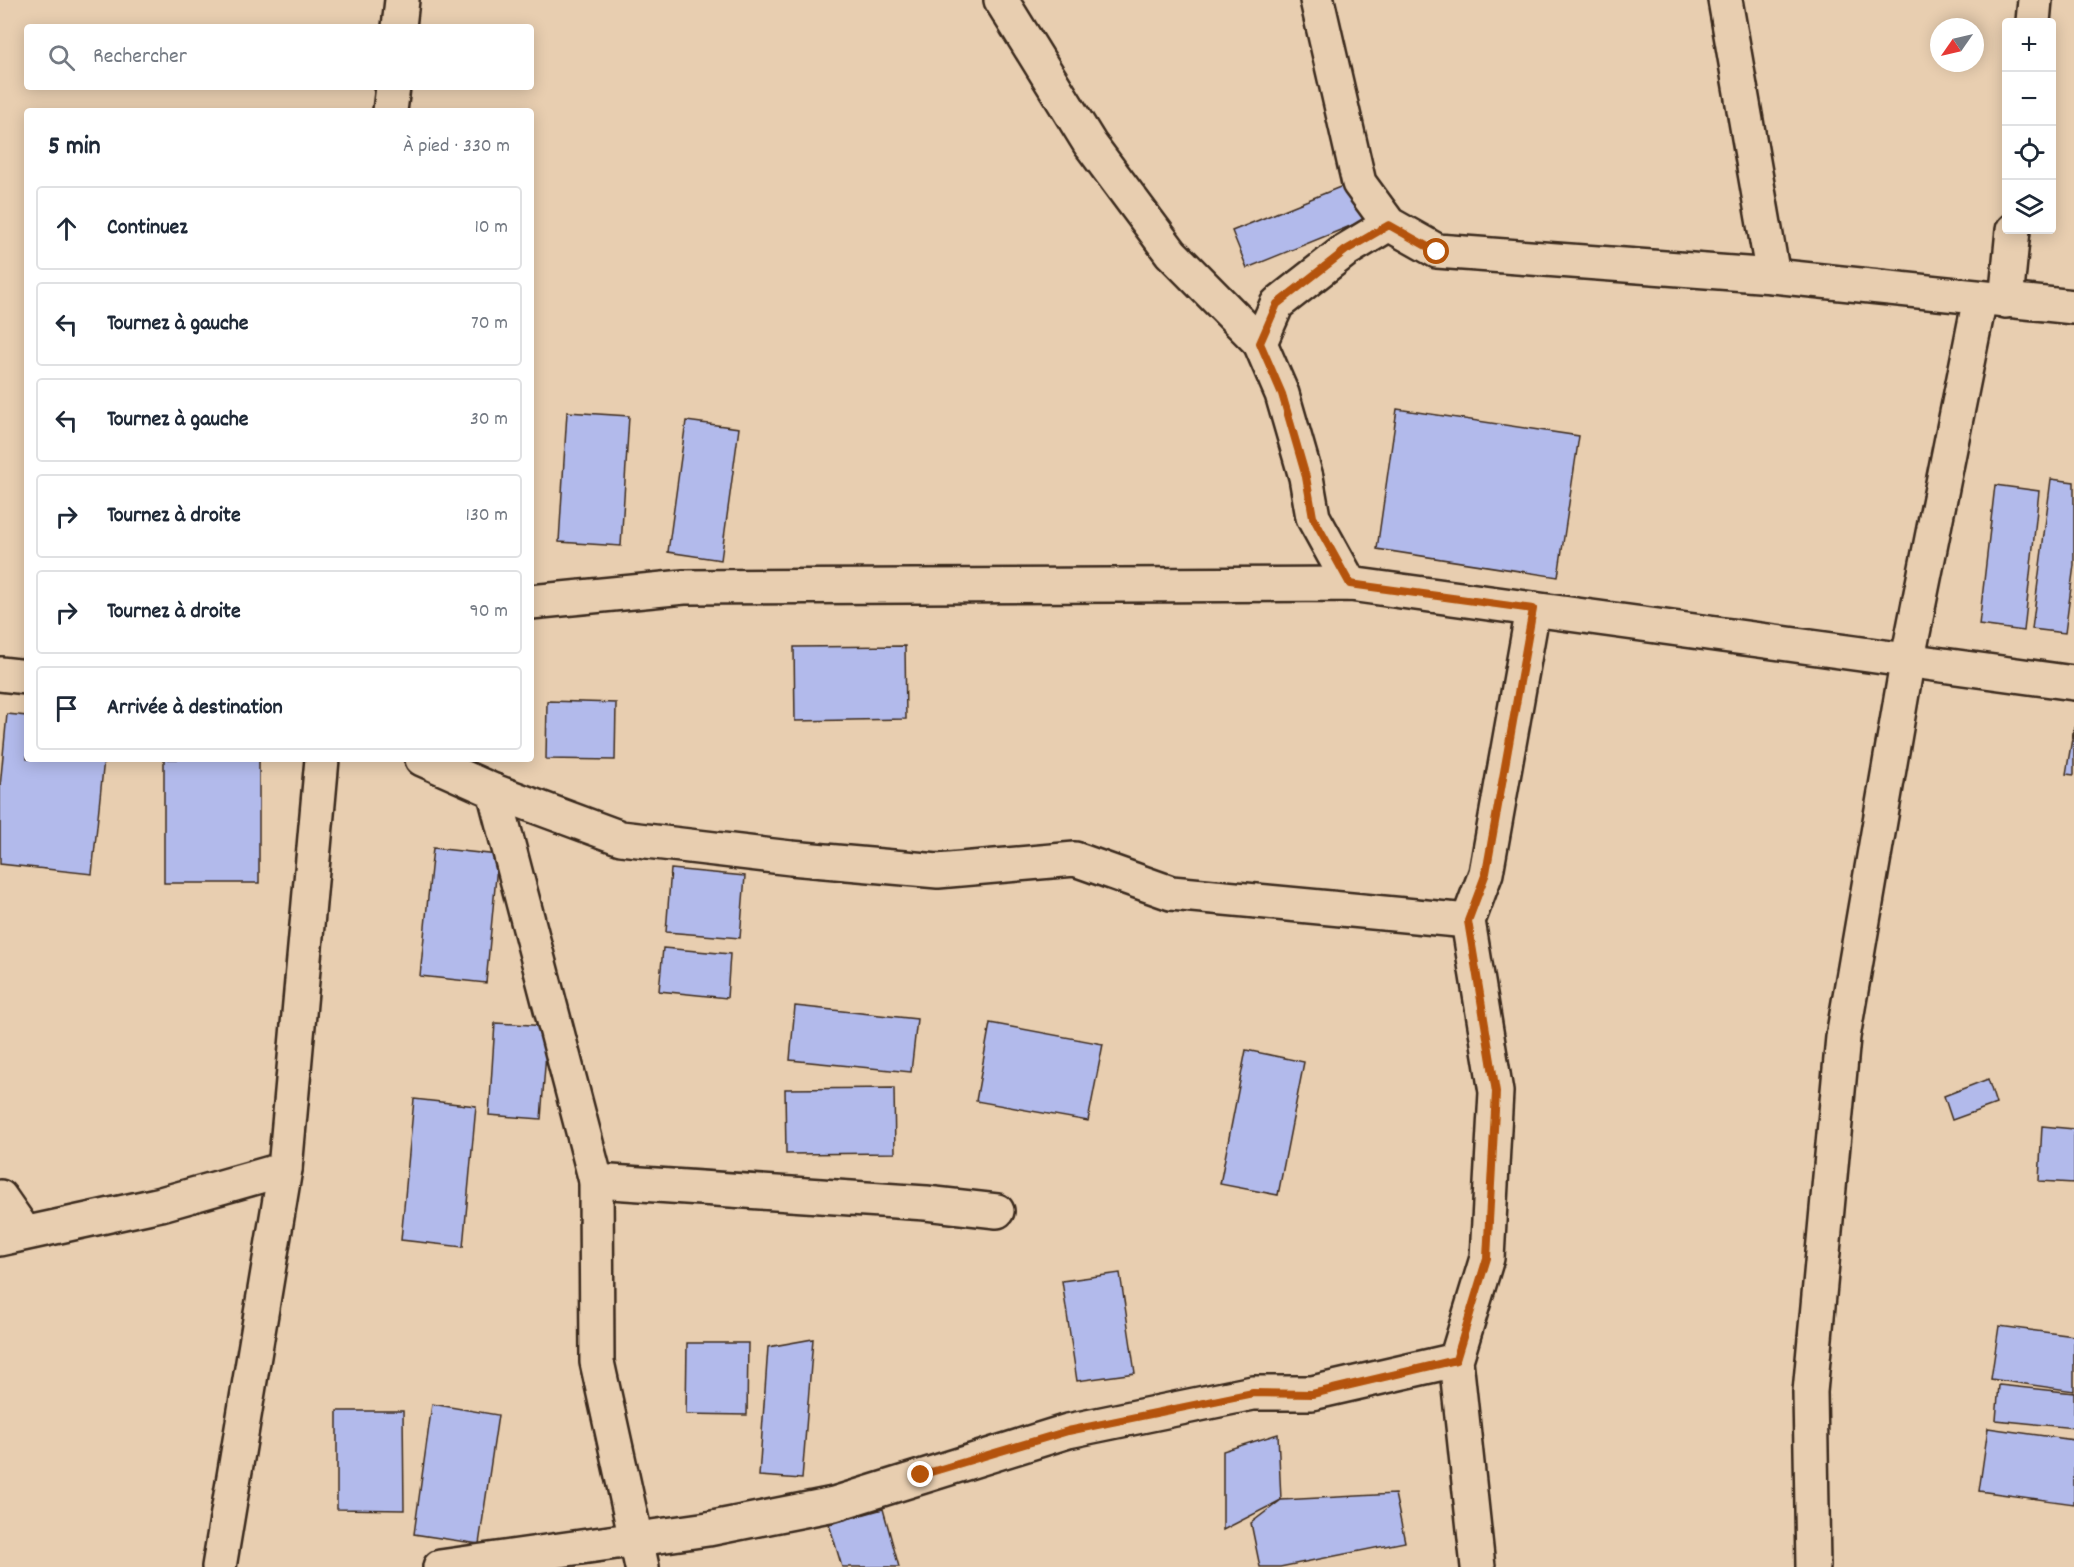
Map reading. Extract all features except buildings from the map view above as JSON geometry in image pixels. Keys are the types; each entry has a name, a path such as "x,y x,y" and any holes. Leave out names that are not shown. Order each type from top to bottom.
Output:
{"street":[{"path":"399,24 402,0"},
{"path":"1001,0 1090,144 1172,254 1260,343 1282,394 1306,477 1313,517 1350,584"},
{"path":"1317,0 1359,183 1389,225 1437,252 1773,276 2074,307"},
{"path":"1725,0 1773,276"},
{"path":"2033,18 2035,0"},
{"path":"390,108 393,90"},
{"path":"1260,343 1277,304 1346,250 1389,225"},
{"path":"1813,1567 1810,1392 1843,1037 1908,658 1993,299 2012,234"},
{"path":"534,602 684,587 1350,584 1908,658 2074,683"},
{"path":"1478,1567 1456,1360 1487,1258 1496,1092 1468,921 1486,873 1533,609"},
{"path":"0,674 24,677"},
{"path":"219,1567 285,1169 322,762"},
{"path":"429,762 494,791 621,838 792,858 938,871 1075,859 1171,893 1468,921"},
{"path":"494,791 596,1181 597,1362 638,1553"},
{"path":"0,1197 12,1236 161,1204 285,1169"},
{"path":"596,1181 926,1203 998,1211"},
{"path":"440,1567 638,1553 708,1529 834,1504 1068,1431 1253,1393 1312,1394 1456,1360"}],"route":[{"path":"921,1475 1068,1431 1253,1393 1312,1394 1456,1360 1487,1258 1496,1092 1468,921 1486,873 1533,609 1350,584 1313,517 1306,477 1282,394 1260,343 1277,304 1346,250 1389,225 1437,252"}]}
